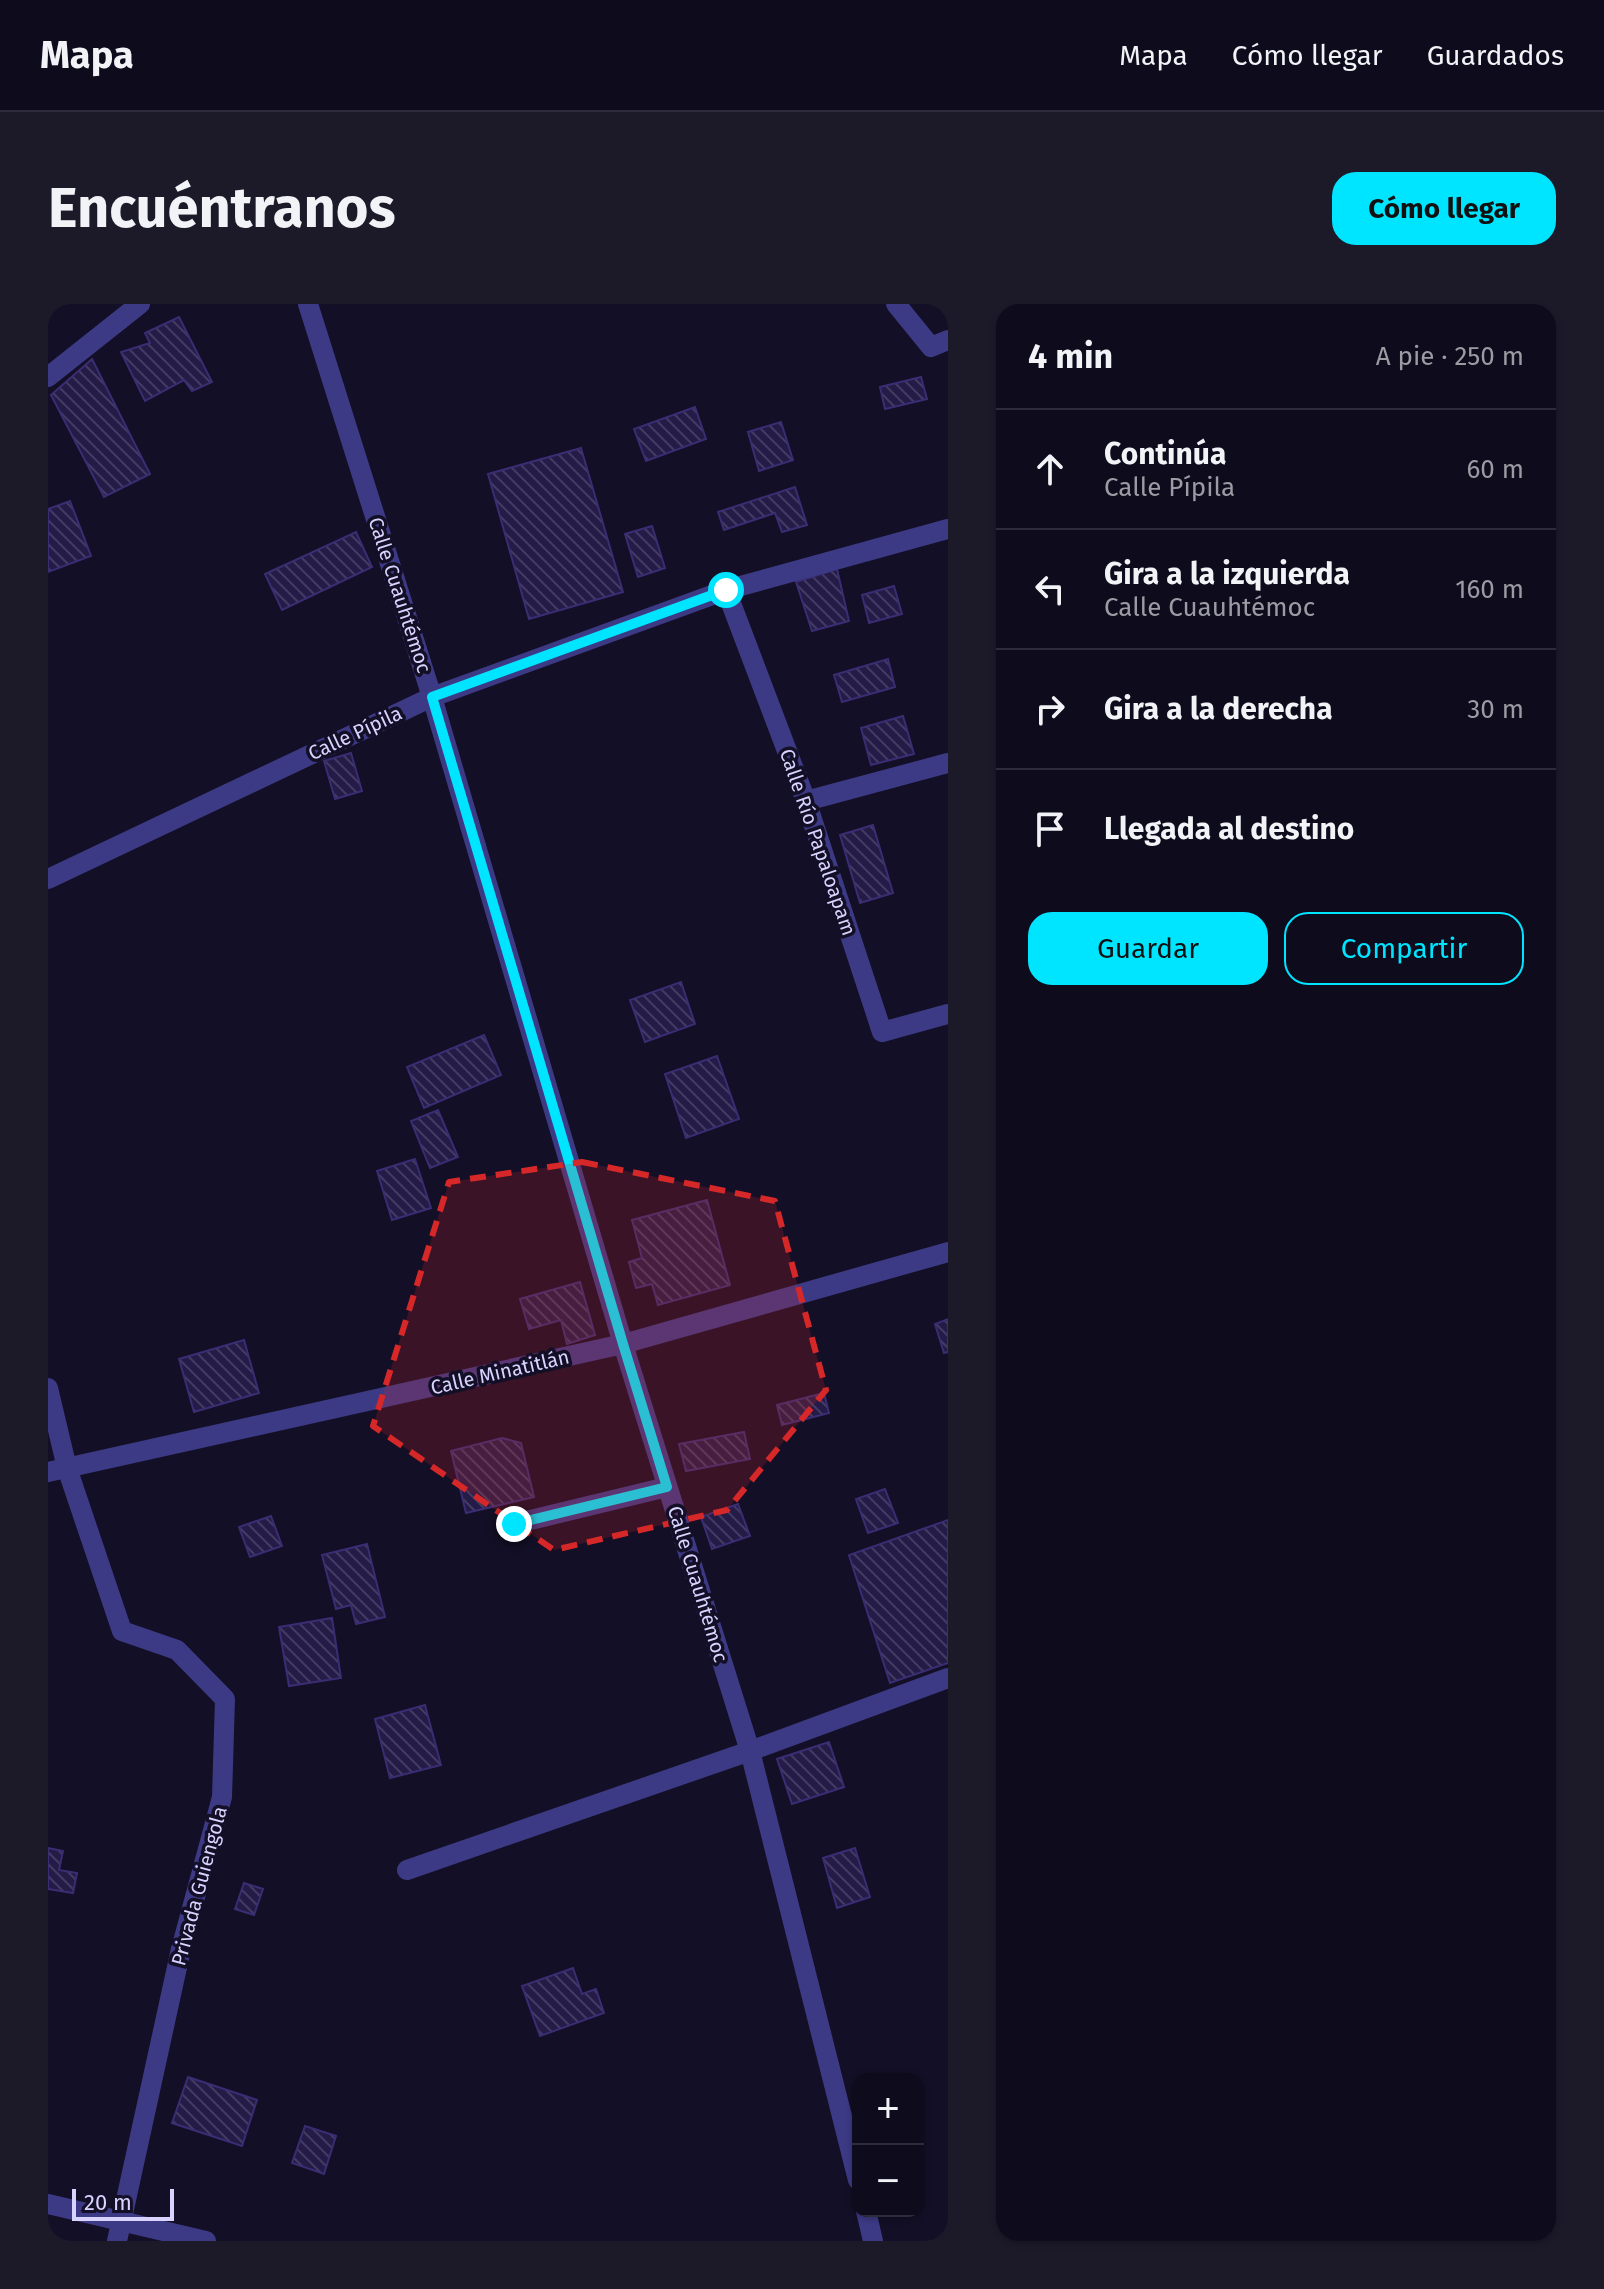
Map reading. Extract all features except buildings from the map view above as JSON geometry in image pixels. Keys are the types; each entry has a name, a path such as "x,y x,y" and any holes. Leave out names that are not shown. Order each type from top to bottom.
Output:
{"street":[{"path":"48,377 140,304"},
{"name":"Calle Cuauhtémoc","path":"308,304 432,697 623,1344 750,1751 852,2156"},
{"path":"896,304 939,344"},
{"name":"Calle Pípila","path":"48,879 432,697 726,590 948,529"},
{"name":"Calle Río Papaloapam","path":"726,590 806,801 882,1032 948,1014"},
{"path":"806,801 948,763"},
{"name":"Calle Minatitlán","path":"57,1470 623,1344 948,1252"},
{"path":"48,1388 57,1470"},
{"name":"Privada Guiengola","path":"57,1470 122,1631 177,1650 225,1699 222,1797 181,1949 120,2231"},
{"path":"514,1524 667,1487"},
{"path":"407,1870 750,1751 948,1678"},
{"path":"48,2204 120,2231 206,2241"},
{"path":"867,2217 873,2241"}],"highlighted area":[{"path":"582,1162 775,1201 826,1390 727,1510 554,1550 373,1426 449,1182"}],"route":[{"path":"514,1524 667,1487 432,697 726,590"}]}
